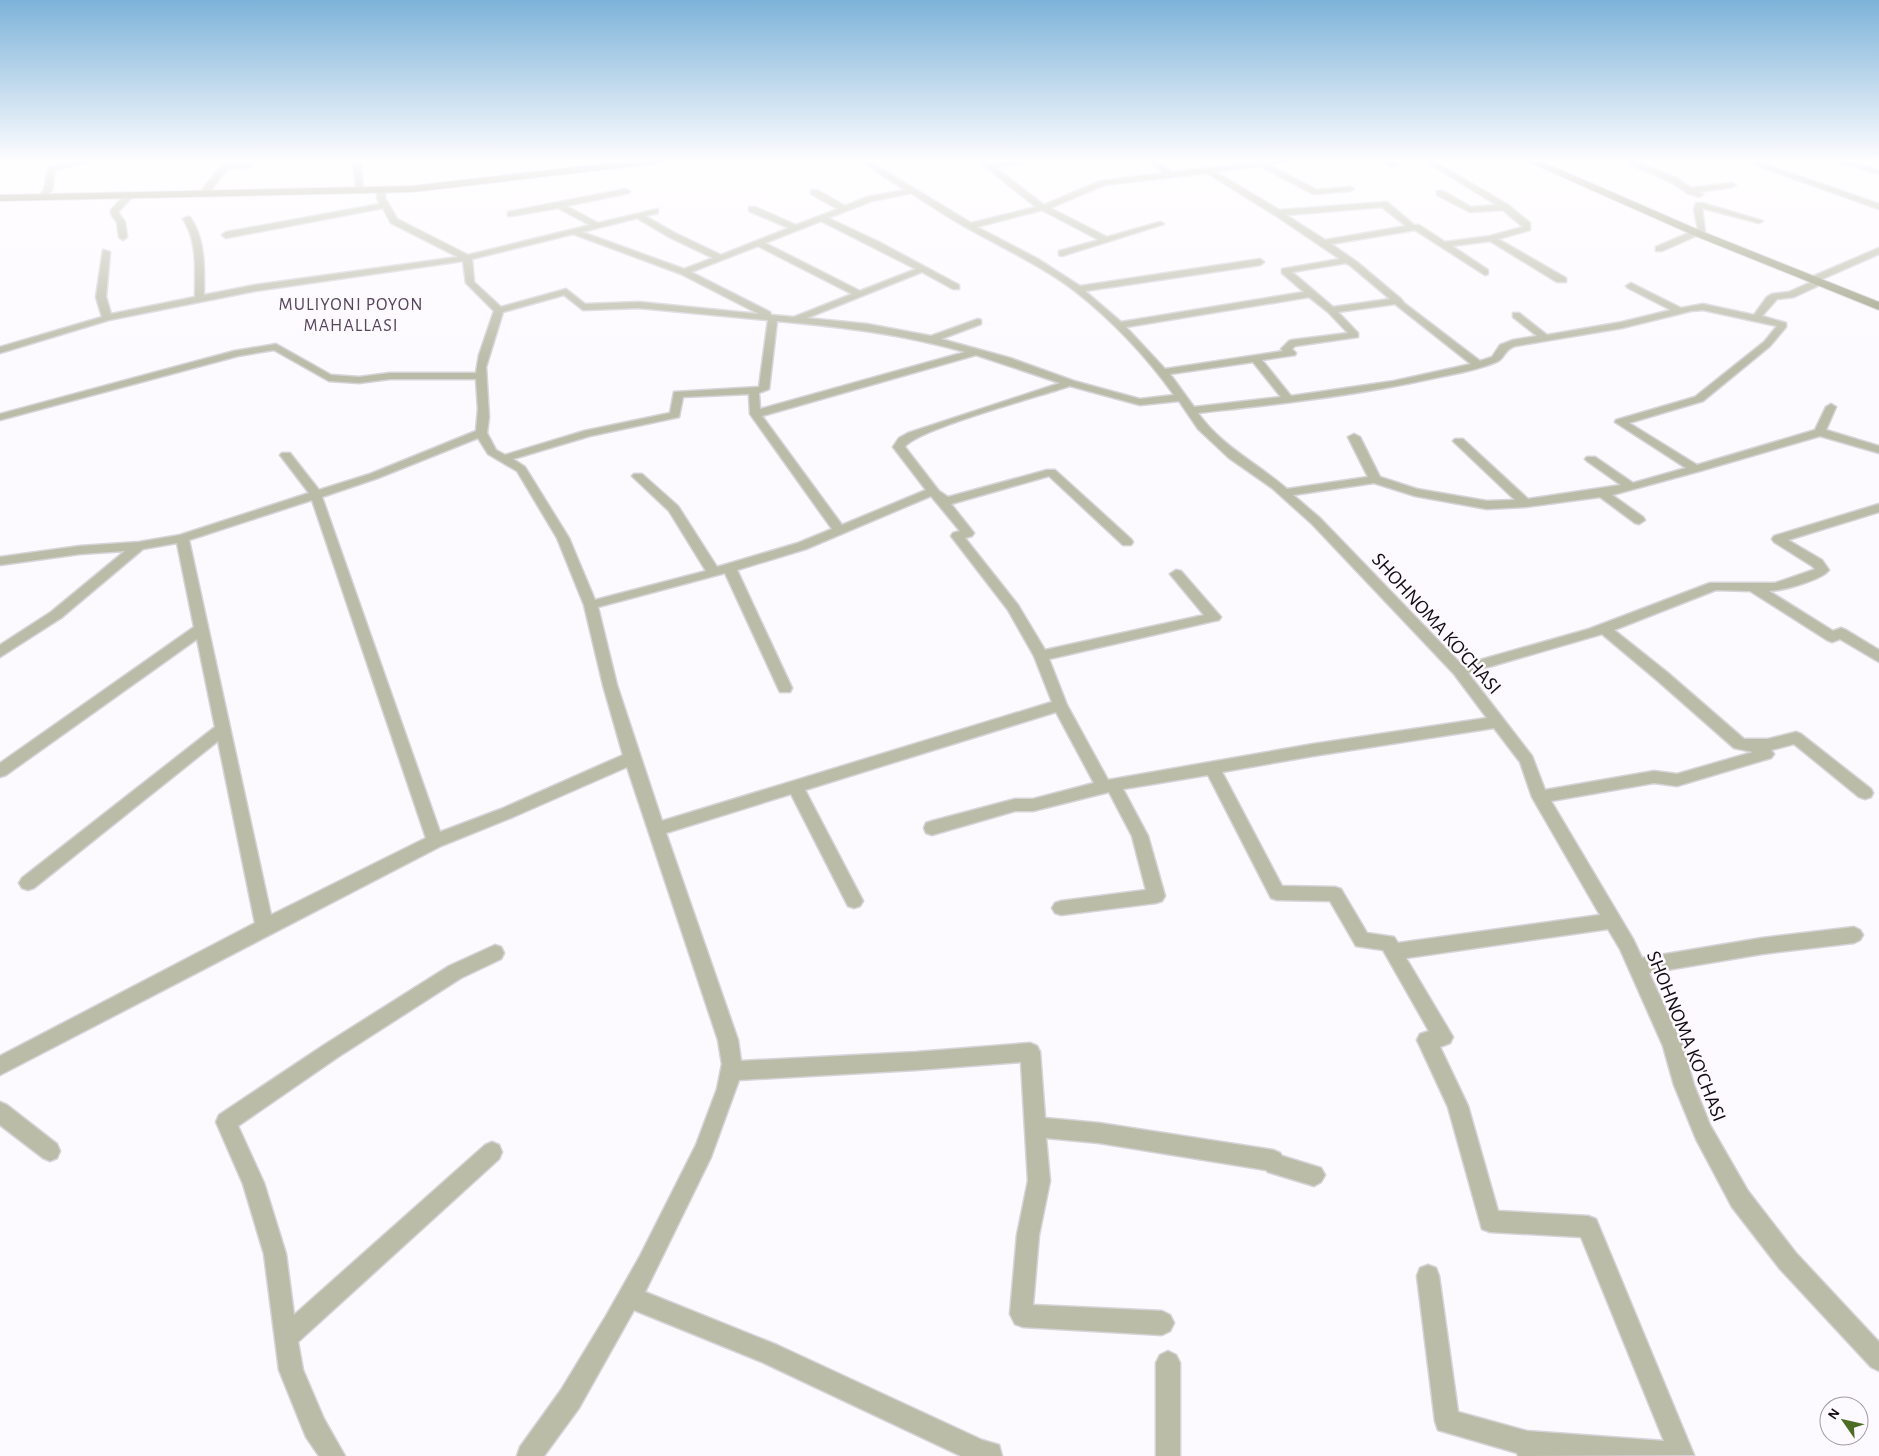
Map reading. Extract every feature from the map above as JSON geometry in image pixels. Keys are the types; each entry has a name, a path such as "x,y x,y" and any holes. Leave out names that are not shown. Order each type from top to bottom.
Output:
{"main road":[{"path":"1685,228 1879,306"}],"street":[{"path":"122,228 123,236"},
{"path":"193,228 198,258 200,299"},
{"path":"226,234 253,228"},
{"path":"408,228 467,258"},
{"path":"0,350 107,318 255,288 467,258 584,228"},
{"path":"660,228 721,258"},
{"path":"684,272 796,228"},
{"path":"842,228 876,244 956,288"},
{"name":"SHOHNOMA KO'CHASI","path":"974,228 1035,261 1078,290 1119,325 1163,372 1202,427 1232,456 1284,493 1316,521 1459,671 1527,760 1540,797 1627,944 1673,1046 1684,1085 1704,1132 1740,1199 1788,1261 1879,1359"},
{"path":"1083,228 1106,240"},
{"path":"1062,252 1147,228"},
{"path":"1301,228 1354,264 1398,301 1407,311 1479,365"},
{"path":"1324,243 1413,228"},
{"path":"1418,228 1484,272"},
{"path":"1444,244 1491,238 1527,228"},
{"path":"1659,249 1697,233 1702,230 1702,228"},
{"path":"572,231 684,272 773,317"},
{"path":"1491,238 1533,265 1563,280"},
{"path":"758,243 860,294"},
{"path":"106,252 102,297 107,318"},
{"path":"1757,318 1770,299 1775,296 1790,295 1879,252"},
{"path":"467,258 470,283 499,310"},
{"path":"1163,372 1290,353 1286,349 1292,344 1355,335 1331,310 1285,271 1347,260"},
{"path":"1078,290 1260,262"},
{"path":"795,320 923,270"},
{"path":"1631,286 1680,311"},
{"path":"499,310 566,292 582,307 639,305 867,327 931,339 1070,383 1140,402 1181,398"},
{"path":"1119,325 1311,294"},
{"path":"1331,310 1398,301"},
{"path":"1191,411 1289,400 1394,384 1479,365 1496,359 1503,347 1622,325 1697,307 1757,318 1783,325 1767,344 1699,399 1620,422 1696,468"},
{"path":"499,310 481,364 483,411 481,434 492,452 521,469 563,538 591,605 610,685 632,758 728,1040 732,1064 727,1090 704,1150 648,1264 570,1399 529,1456"},
{"path":"1516,315 1545,338"},
{"path":"504,459 536,447 629,424 675,415 678,394 764,389 773,317"},
{"path":"931,339 978,322"},
{"path":"1,416 238,353 276,347 329,378 359,380 390,376 481,376"},
{"path":"755,414 975,352"},
{"path":"1255,358 1289,400"},
{"path":"1061,908 1156,896 1140,836 1060,705 1041,656 1013,608 957,536 968,533 899,447 903,440 950,421 1070,383"},
{"path":"755,391 755,414 839,530"},
{"path":"1820,432 1831,406"},
{"path":"1284,493 1375,479 1414,492 1487,505 1525,504 1631,487 1820,432 1879,450"},
{"path":"0,561 80,550 139,546 182,538 374,476 481,434"},
{"path":"1354,437 1375,479"},
{"path":"1459,441 1525,504"},
{"path":"286,455 314,489 434,841"},
{"path":"1591,459 1631,487"},
{"path":"591,605 802,546 839,530 937,495 948,501 1051,472 1127,542"},
{"path":"638,476 674,509 713,572"},
{"path":"1602,493 1639,520"},
{"path":"1459,671 1604,628 1714,586 1776,587 1818,573 1823,570 1817,563 1778,539 1879,508"},
{"path":"182,538 265,927"},
{"path":"0,652 56,615 139,546"},
{"path":"729,567 785,688"},
{"path":"1041,656 1214,617 1176,574"},
{"path":"1752,586 1832,637 1841,633 1879,657"},
{"path":"1604,628 1664,677 1739,744 1750,748 1796,738 1865,793"},
{"path":"0,771 201,629"},
{"path":"656,829 1060,705"},
{"path":"932,828 1015,805 1033,805 1109,786 1313,750 1498,722"},
{"path":"28,883 222,729"},
{"path":"1540,797 1654,777 1677,780 1766,754 1758,747"},
{"path":"0,1066 434,841 507,813 632,758"},
{"path":"1212,768 1277,893 1334,894 1362,940 1388,943 1443,1037 1427,1040 1458,1106 1490,1221 1588,1227 1682,1455 1529,1449 1447,1421 1428,1276"},
{"path":"796,786 854,901"},
{"path":"1393,952 1496,939 1612,921"},
{"path":"1637,967 1762,946 1854,935"},
{"path":"333,1456 316,1428 291,1370 275,1254 252,1183 226,1122 331,1050 454,972 495,954"},
{"path":"731,1071 916,1061 1030,1052 1037,1127 1039,1181 1028,1235 1021,1314 1023,1316 1091,1321 1162,1323"},
{"path":"0,1112 50,1152"},
{"path":"1037,1127 1099,1133 1273,1160 1275,1165 1314,1174"},
{"path":"286,1338 492,1152"},
{"path":"629,1297 769,1352 971,1448 990,1454"},
{"path":"1168,1363 1168,1456"}],"district":[{"name":"MULIYONI POYON MAHALLASI","path":"351,314"}]}
